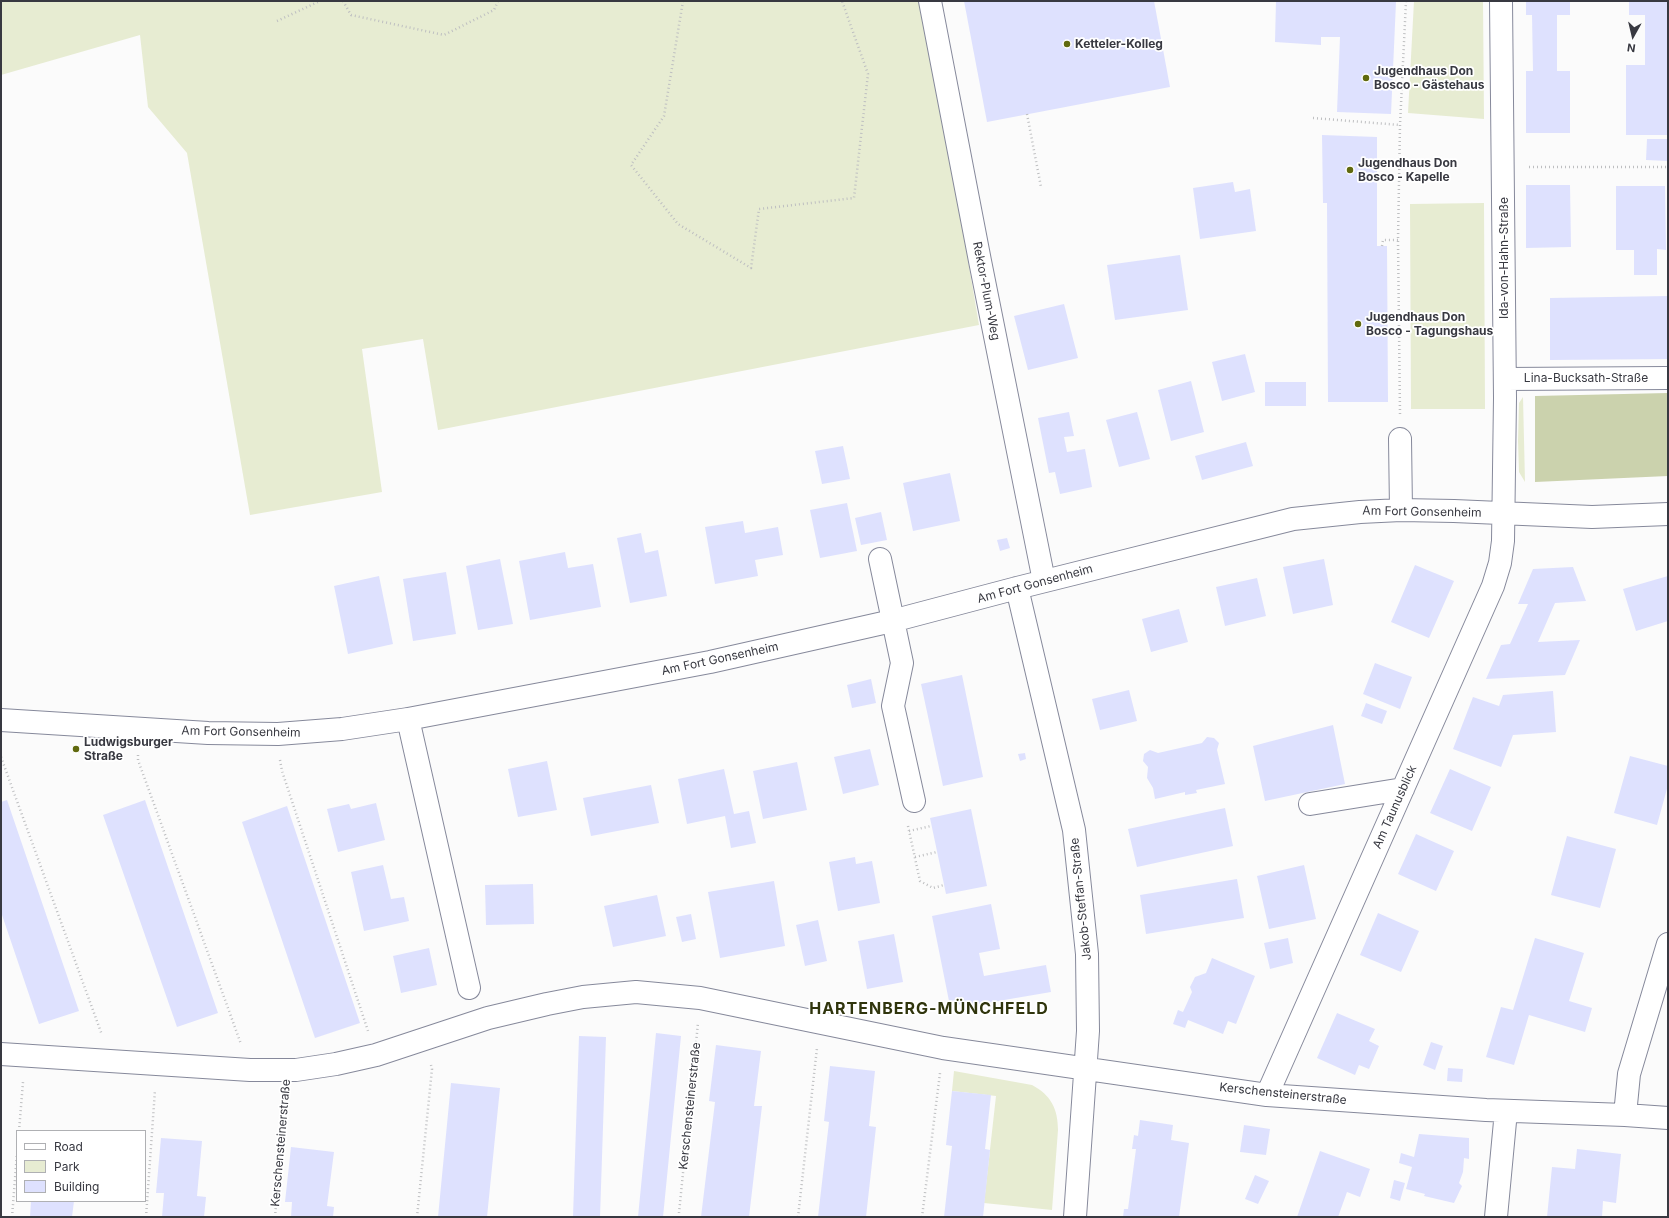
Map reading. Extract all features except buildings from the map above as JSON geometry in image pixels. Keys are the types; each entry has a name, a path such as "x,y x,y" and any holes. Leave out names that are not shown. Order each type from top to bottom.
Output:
{"street":[{"name":"Rektor-Plum-Weg","path":"930,1 1044,581"},
{"name":"Ida-von-Hahn-Straße","path":"1501,1 1505,379 1504,514"},
{"name":"Lina-Bucksath-Straße","path":"1505,379 1668,378"},
{"path":"1400,439 1401,510"},
{"name":"Am Fort Gonsenheim","path":"1,720 208,733 278,734 342,729 408,719 710,662 892,621 1044,581 1293,519 1360,512 1401,510 1454,511 1592,518 1668,514"},
{"name":"Am Taunusblick","path":"1267,1095 1493,586 1500,563 1503,541 1504,514"},
{"path":"880,559 902,663 893,706 914,801"},
{"name":"Jakob-Steffan-Straße","path":"1017,588 1074,830 1087,954 1088,1031 1074,1217"},
{"path":"408,719 470,988"},
{"path":"1310,804 1403,789"},
{"path":"1626,1114 1629,1074 1668,944"},
{"name":"Kerschensteinerstraße","path":"1,1054 250,1070 288,1070 336,1064 376,1055 420,1042 488,1018 583,997 636,992 700,998 943,1048 1267,1095 1506,1111 1626,1114 1668,1118"},
{"path":"1496,1217 1506,1111"}],"path":[{"path":"277,21 320,1"},
{"path":"343,1 351,15 444,35 494,10 498,1"},
{"path":"683,1 664,116 631,165 678,224 751,268 759,209 854,198 868,74 842,1"},
{"path":"1400,439 1398,240 1400,125 1406,1"},
{"path":"1027,114 1041,187"},
{"path":"1312,118 1400,125"},
{"path":"1503,167 1668,167"},
{"path":"1382,246 1383,240 1398,240"},
{"path":"138,753 138,760 250,1070"},
{"path":"1,757 111,1061"},
{"name":"Am Fort Gonsenheim","path":"279,758 376,1055"},
{"path":"914,801 906,816 920,881 932,888 944,885"},
{"path":"909,831 931,826"},
{"path":"915,857 937,852"},
{"name":"Kerschensteinerstraße","path":"679,1213 700,998"},
{"path":"798,1217 819,1023"},
{"path":"417,1217 432,1069 420,1042"},
{"path":"922,1217 943,1048"},
{"path":"19,1130 24,1056"},
{"path":"146,1217 155,1105 156,1064"},
{"name":"Kerschensteinerstraße","path":"275,1217 288,1070"},
{"path":"12,1217 16,1166"}],"green space":[{"path":"1,1 920,1 960,213 979,325 438,430 423,339 362,349 382,492 250,515 187,153 148,107 140,35 1,75"},
{"path":"1414,1 1483,1 1484,119 1408,113"},
{"path":"1484,203 1485,409 1411,409 1410,204"},
{"path":"1668,393 1668,476 1535,482 1535,396"},
{"path":"1523,397 1525,482 1519,472 1518,441 1519,403"},
{"path":"954,1071 1032,1085 1049,1098 1055,1109 1058,1122 1052,1210 984,1203 996,1096 952,1091"}],"place":[{"name":"Ketteler-Kolleg","path":"1067,44"},
{"name":"Jugendhaus Don Bosco - Gästehaus","path":"1366,78"},
{"name":"Jugendhaus Don Bosco - Kapelle","path":"1350,170"},
{"name":"Jugendhaus Don Bosco - Tagungshaus","path":"1358,324"},
{"name":"Ludwigsburger Straße","path":"76,749"}],"district":[{"name":"HARTENBERG-MÜNCHFELD","path":"929,1009"}]}
